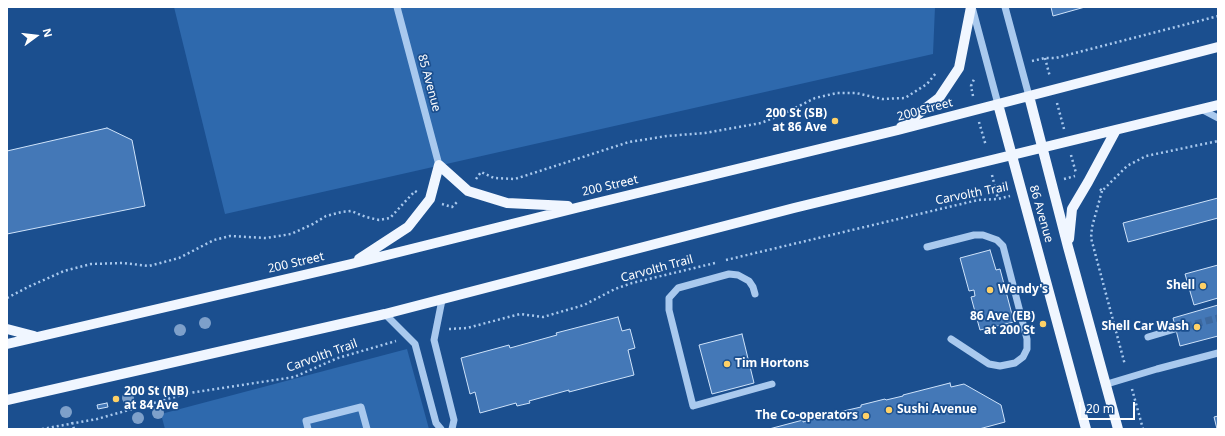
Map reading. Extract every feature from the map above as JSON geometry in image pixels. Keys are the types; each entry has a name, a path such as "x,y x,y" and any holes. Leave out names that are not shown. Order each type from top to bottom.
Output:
{"main road":[{"path":"898,130 939,98 959,68 971,7"},
{"name":"200 Street","path":"7,344 350,264 898,130 1218,47"},
{"name":"86 Avenue","path":"1029,96 1068,247 1107,384 1118,429"},
{"name":"86 Avenue","path":"998,104 1086,429"},
{"path":"7,400 385,314 786,210 1218,105"},
{"path":"1068,247 1072,209 1116,130"},
{"path":"350,264 408,227 430,198 439,165 468,191 507,203 580,207"},
{"path":"7,329 36,337"}],"street":[{"name":"85 Avenue","path":"398,7 439,165"},
{"name":"86 Avenue","path":"971,7 998,104"},
{"name":"86 Avenue","path":"1005,7 1029,96"},
{"path":"1201,109 1218,118"},
{"path":"927,247 974,235 983,235 997,240 1003,246 1027,339 1027,349 1023,357 1015,363 1000,366 989,364 951,339"},
{"path":"755,294 749,281 738,275 729,274 678,288 669,298 669,310 693,406 772,384"},
{"path":"442,300 434,340 454,420 452,429"},
{"path":"385,314 410,337 415,344 436,423 441,429"},
{"path":"1148,337 1176,330"},
{"path":"1107,384 1218,353"},
{"path":"308,429 306,421 361,407 367,429"}],"path":[{"path":"1052,183 1076,176 1045,58 1056,58 1218,16"},
{"path":"481,172 494,178 515,179 629,142 667,136 706,133 761,124 781,116 815,98 837,93 856,93 882,99 905,98 927,84 937,73"},
{"path":"975,77 971,86 998,199"},
{"path":"1123,358 1091,238 1092,227 1102,191 1127,166 1146,156 1218,141"},
{"path":"1088,182 1102,191"},
{"path":"7,298 64,271 91,264 149,266 179,258 214,240 230,236 266,238 291,234 326,216 342,212 351,211 379,220 390,218 415,191"},
{"name":"Carvolth Trail","path":"725,260 978,200 998,199 1021,192"},
{"name":"Carvolth Trail","path":"435,331 467,328 520,314 543,317 584,305 615,289 632,283 717,262"},
{"name":"Carvolth Trail","path":"42,429 97,418 189,393 294,377 338,358 410,337"},
{"path":"1133,394 1143,429"},
{"path":"72,422 74,429"}],"shaded area":[{"path":"174,7 935,7 933,54 225,214"},
{"path":"407,349 429,429 165,429 161,414"}],"building":[{"path":"1051,7 1085,7 1053,16"},
{"path":"107,128 132,140 145,206 7,234 7,151"},
{"path":"1218,198 1218,218 1128,242 1123,223"},
{"name":"Wendy's","path":"990,250 996,270 1000,269 1014,322 980,330 971,297 975,296 974,290 969,291 960,258"},
{"name":"Shell","path":"1218,265 1218,298 1194,305 1185,274"},
{"name":"Shell Car Wash","path":"1218,305 1218,336 1180,346 1173,318"},
{"path":"618,317 622,331 630,329 635,348 628,350 634,375 569,392 569,390 529,401 530,403 517,406 516,403 480,413 475,392 470,394 461,358 509,345 510,348 557,335 556,333"},
{"name":"Tim Hortons","path":"742,334 754,383 712,394 699,345"},
{"path":"950,383 951,387 964,384 1001,405 1005,422 979,429 769,429 825,416 826,419 839,415 839,412 861,407 861,405 903,396"},
{"path":"107,403 108,407 98,409 97,405"},
{"path":"1218,416 1218,429 1217,429 1214,417"}],"tunnel":[{"path":"1175,329 1218,318"}],"place":[{"name":"200 St (SB) at 86 Ave","path":"835,121"},
{"name":"Shell","path":"1203,286"},
{"name":"Wendy's","path":"990,290"},
{"name":"86 Ave (EB) at 200 St","path":"1043,324"},
{"name":"Shell Car Wash","path":"1197,327"},
{"name":"Tim Hortons","path":"727,364"},
{"name":"200 St (NB) at 84 Ave","path":"116,399"},
{"name":"Sushi Avenue","path":"889,410"},
{"name":"The Co-operators","path":"866,416"}]}
